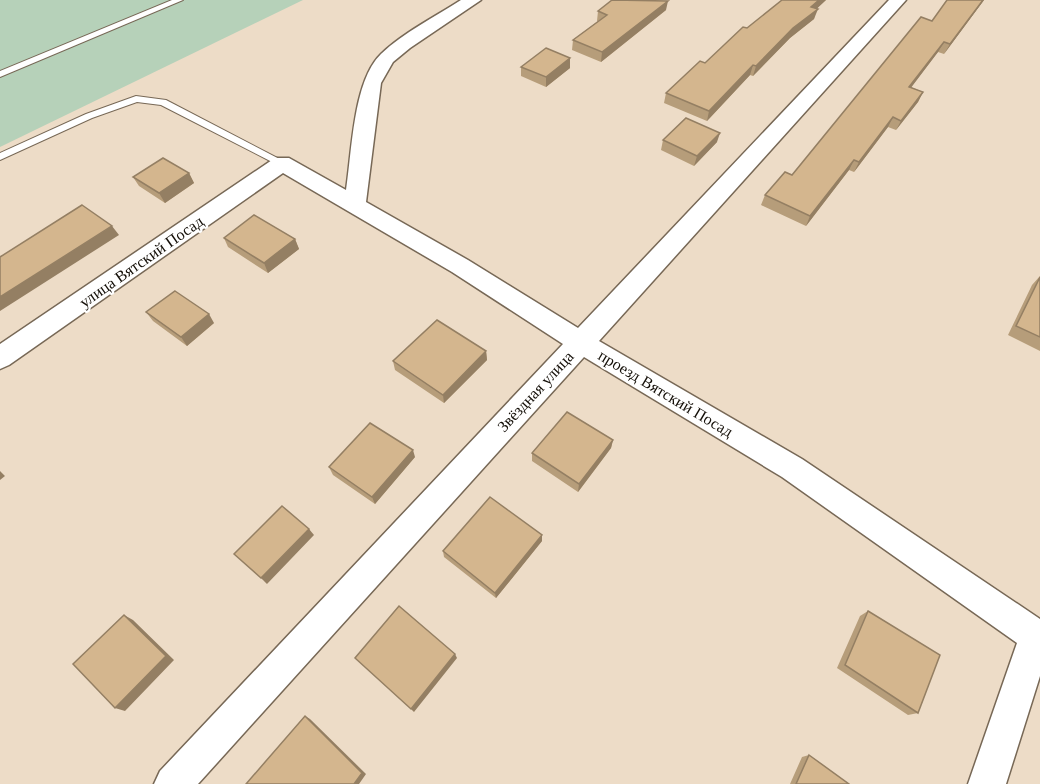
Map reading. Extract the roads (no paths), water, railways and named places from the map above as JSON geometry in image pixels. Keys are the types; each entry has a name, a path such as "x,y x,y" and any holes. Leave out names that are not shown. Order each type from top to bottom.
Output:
{"street":[{"path":"355,205 372,83 386,59 404,44 473,0"},
{"name":"Звёздная улица","path":"174,784 898,0"},
{"name":"проезд Вятский Посад","path":"282,163 460,266 580,342 792,468 1038,638"},
{"name":"улица Вятский Посад","path":"0,358 282,163"},
{"path":"987,784 1038,638"}],"lane":[{"path":"0,74 179,0"},
{"path":"0,157 89,116 136,99 163,102 282,163"}]}
